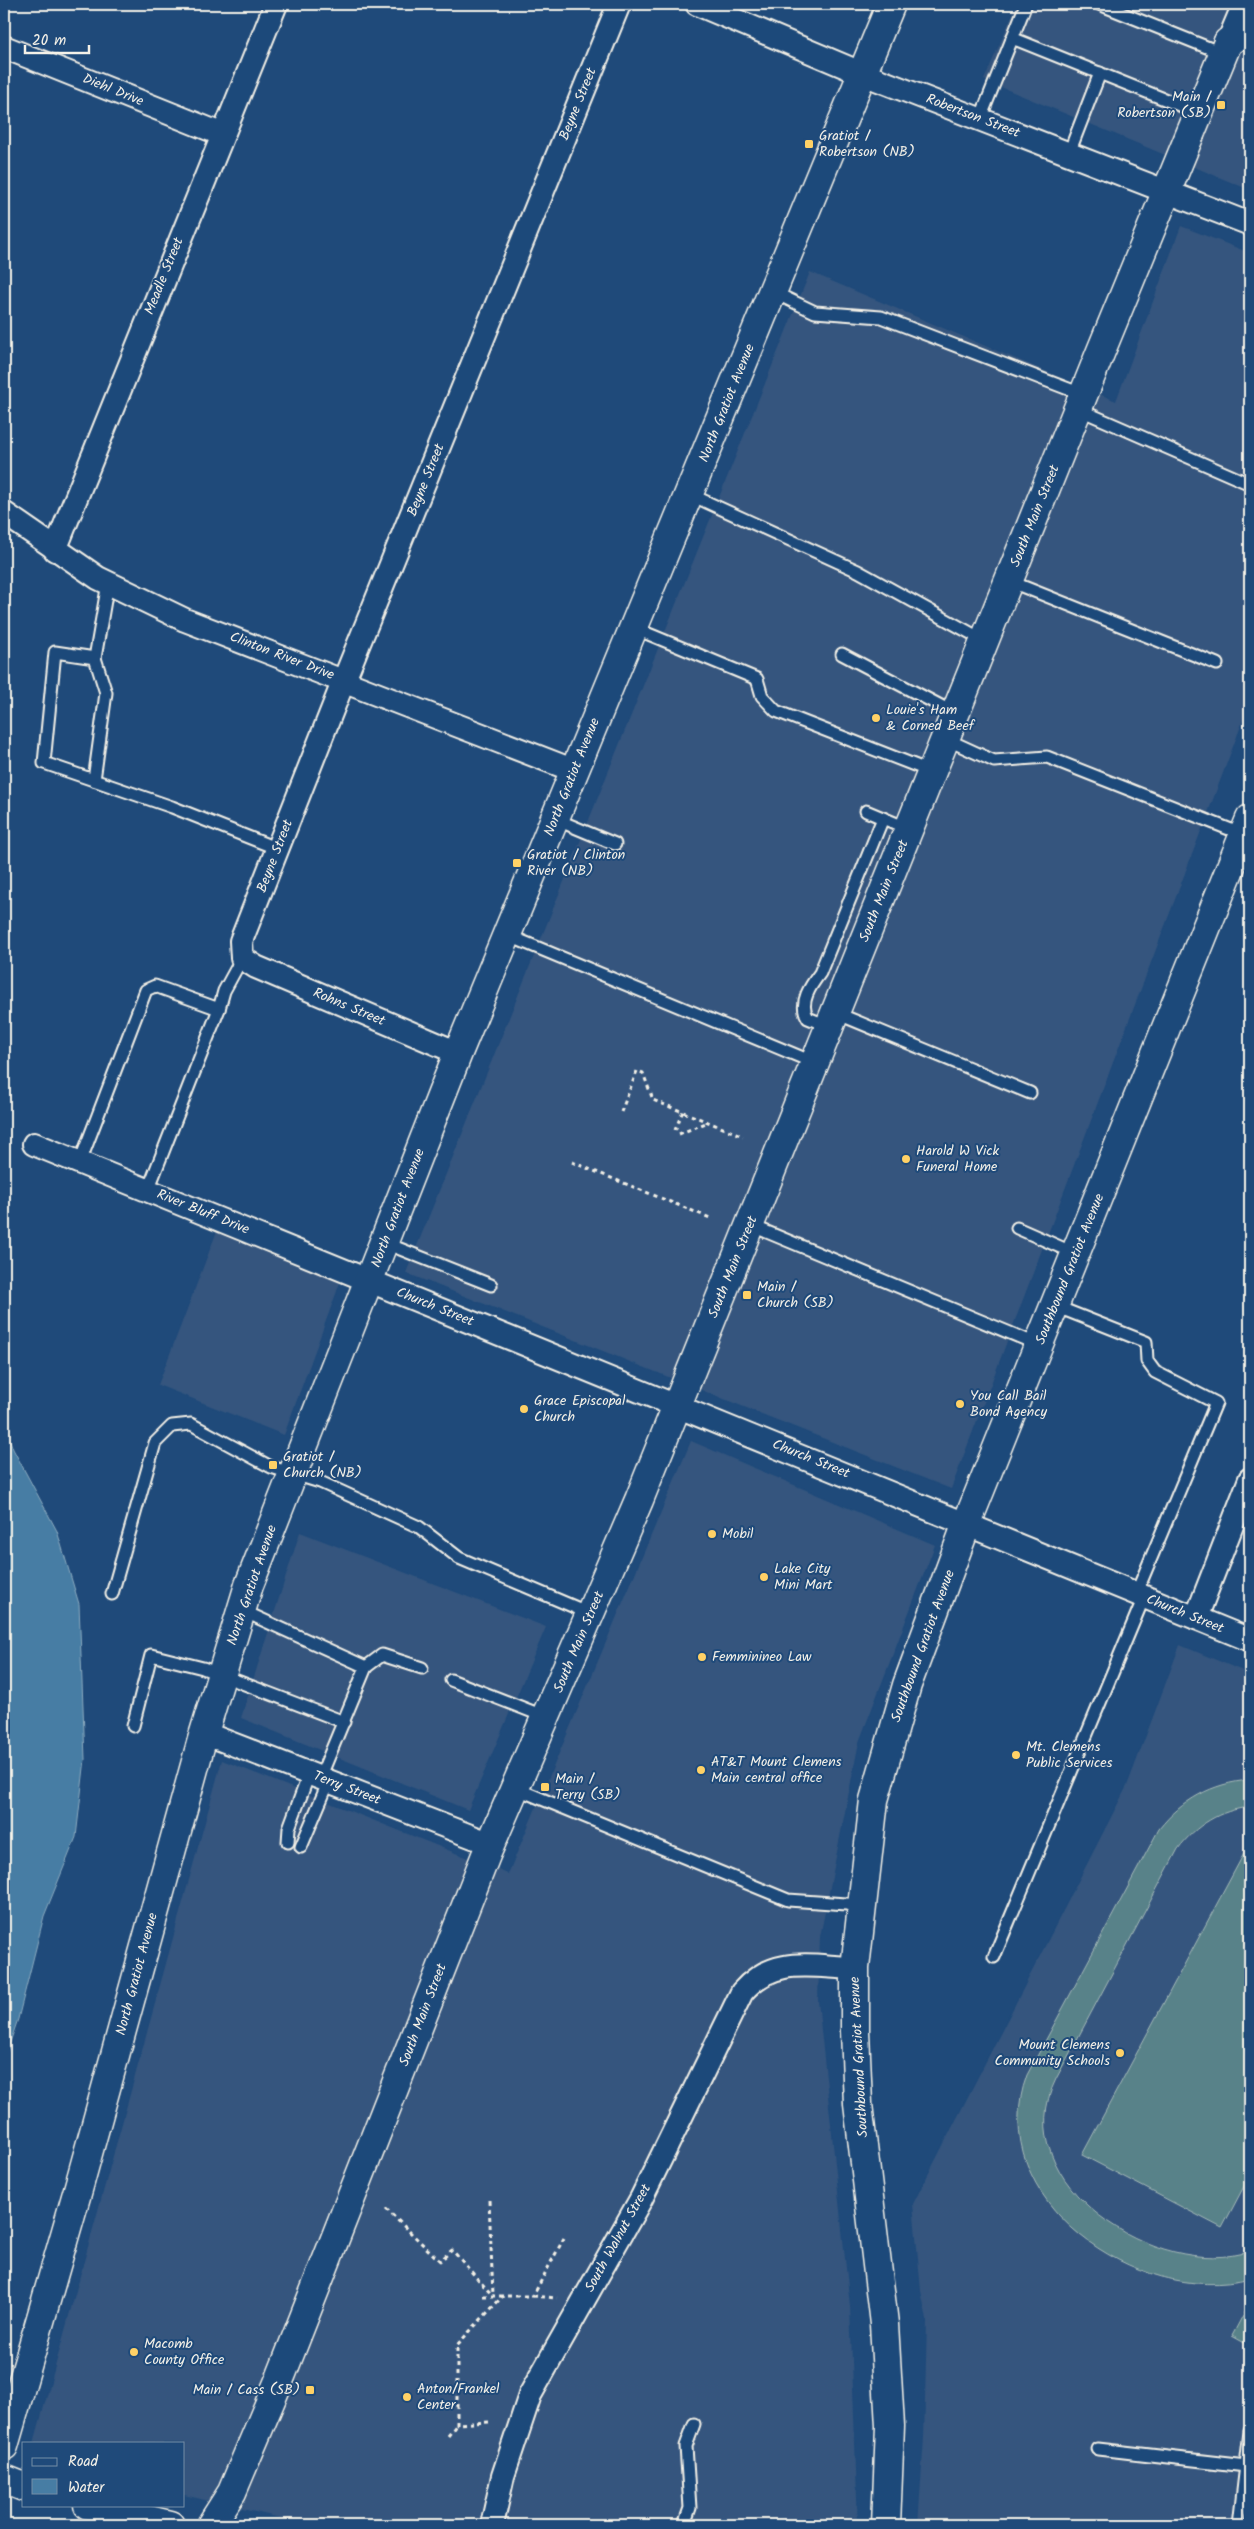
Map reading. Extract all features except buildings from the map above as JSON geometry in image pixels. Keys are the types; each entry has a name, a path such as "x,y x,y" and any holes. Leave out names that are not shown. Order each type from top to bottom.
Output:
{"main road":[{"name":"North Gratiot Avenue","path":"4,2446 79,2186 204,1733 241,1610 292,1475 458,1054 891,4"},
{"name":"South Main Street","path":"211,2525 232,2492 281,2376 491,1844 591,1614 678,1405 1166,190 1199,113 1234,41"},
{"name":"Southbound Gratiot Avenue","path":"886,2525 890,2426 885,2341 858,2104 855,1968 874,1800 907,1686 967,1524 1247,827"},
{"path":"4,2479 22,2486"},
{"path":"92,2506 170,2525"}],"street":[{"name":"Meadle Street","path":"55,550 276,4"},
{"name":"Beyne Street","path":"242,958 241,941 344,680 619,4"},
{"name":"Robertson Street","path":"697,4 863,74 1250,224"},
{"name":"South Main Street","path":"1234,41 1244,4"},
{"name":"Diehl Drive","path":"4,47 222,134"},
{"name":"Clinton River Drive","path":"4,513 55,550 108,583 186,620 575,771"},
{"name":"Rohns Street","path":"242,958 256,967 458,1054"},
{"name":"River Bluff Drive","path":"34,1144 370,1280"},
{"name":"Church Street","path":"370,1280 1250,1640"},
{"path":"1196,1618 1244,1516 1250,1479"},
{"name":"Terry Street","path":"204,1733 491,1844"},
{"name":"South Walnut Street","path":"492,2525 502,2476 530,2396 641,2199 736,2001 751,1981 774,1968 782,1966 855,1968"}],"lane":[{"path":"980,119 1026,4"},
{"path":"1099,4 1234,41"},
{"path":"1012,38 1199,113"},
{"path":"1069,153 1100,73"},
{"path":"773,292 815,312 881,317 1081,402 1250,484"},
{"path":"689,494 858,571 985,641"},
{"path":"1009,580 1217,664"},
{"path":"94,780 106,693 95,658 108,583"},
{"path":"634,628 757,679 762,696 776,711 932,772"},
{"path":"95,658 55,652 44,763 172,807 278,849"},
{"path":"842,654 956,714"},
{"path":"946,740 994,761 1048,756 1247,827"},
{"path":"866,811 909,829"},
{"path":"883,818 820,973 806,996 805,1009 808,1018 833,1020 1030,1094"},
{"path":"555,819 615,844"},
{"path":"507,935 816,1064"},
{"path":"148,1190 219,1009 224,991 242,958"},
{"path":"80,1162 146,990 155,986 219,1009"},
{"path":"750,1225 1039,1344"},
{"path":"1017,1228 1076,1254"},
{"path":"385,1243 491,1284"},
{"path":"994,1956 1216,1403 1154,1372 1147,1361 1146,1342 1055,1306"},
{"path":"112,1594 155,1443 172,1426 191,1424 270,1467 320,1482 419,1527 459,1558 591,1614"},
{"path":"241,1610 366,1667"},
{"path":"133,1726 151,1655 203,1668 344,1722"},
{"path":"288,1842 289,1828 319,1777 366,1667 382,1655 422,1668"},
{"path":"452,1680 546,1717"},
{"path":"301,1847 319,1777"},
{"path":"515,1788 788,1900 861,1905"},
{"path":"684,2525 690,2508 686,2446 694,2424"},
{"path":"1239,2525 1250,2431"},
{"path":"1098,2449 1246,2466"}],"path":[{"path":"621,1112 637,1071 643,1073 653,1100 743,1136"},
{"path":"682,1111 676,1129 684,1132"},
{"path":"679,1134 709,1122"},
{"path":"572,1162 710,1218"},
{"path":"489,2200 493,2296"},
{"path":"386,2209 440,2261 452,2250 493,2296"},
{"path":"533,2296 564,2238"},
{"path":"483,2296 557,2298"},
{"path":"448,2436 457,2424 457,2345 503,2296"},
{"path":"457,2424 489,2422"}],"shaded area":[{"path":"1017,4 1250,4 1250,190 984,80"},
{"path":"1181,226 1250,253 1250,702 951,1489 406,1273 810,272 1116,401"},
{"path":"217,1231 341,1280 284,1435 158,1385"},
{"path":"691,1441 935,1545 859,1742 820,1937 818,2001 850,2306 858,2525 309,2525 185,2495 185,2442 34,2442 222,1760 508,1874"},
{"path":"300,1532 546,1627 468,1810 241,1718"},
{"name":"Mount Clemens Community Schools","path":"1180,1645 1250,1674 1250,2525 918,2525 924,2437 927,2320 921,2291 913,2204 1127,1786"}],"green space":[{"path":"1250,1780 1250,1807 1229,1811 1210,1820 1185,1840 1178,1849 1056,2079 1046,2118 1052,2154 1071,2187 1099,2216 1135,2238 1174,2252 1213,2257 1250,2251 1250,2279 1206,2284 1161,2277 1118,2260 1079,2234 1048,2202 1027,2163 1019,2121 1027,2075 1159,1829 1178,1810 1199,1795 1223,1785"},
{"path":"1248,1846 1250,1847 1250,2175 1222,2228 1082,2155"},
{"path":"1250,2302 1250,2346 1232,2336"}],"water":[{"path":"4,1424 13,1449 57,1531 79,1604 85,1759 76,1837 44,1916 18,2019 4,2060"}],"place":[{"name":"Main / Robertson (SB)","path":"1221,105"},
{"name":"Gratiot / Robertson (NB)","path":"809,144"},
{"name":"Louie's Ham & Corned Beef","path":"876,718"},
{"name":"Gratiot / Clinton River (NB)","path":"517,863"},
{"name":"Harold W Vick Funeral Home","path":"906,1159"},
{"name":"Main / Church (SB)","path":"747,1295"},
{"name":"You Call Bail Bond Agency","path":"960,1404"},
{"name":"Grace Episcopal Church","path":"524,1409"},
{"name":"Gratiot / Church (NB)","path":"273,1465"},
{"name":"Mobil","path":"712,1534"},
{"name":"Lake City Mini Mart","path":"764,1577"},
{"name":"Femminineo Law","path":"702,1657"},
{"name":"Mt. Clemens Public Services","path":"1016,1755"},
{"name":"AT&T Mount Clemens Main central office","path":"701,1770"},
{"name":"Main / Terry (SB)","path":"545,1787"},
{"name":"Mount Clemens Community Schools","path":"1120,2053"},
{"name":"Macomb County Office","path":"134,2352"},
{"name":"Main / Cass (SB)","path":"310,2390"},
{"name":"Anton/Frankel Center","path":"407,2397"}]}
